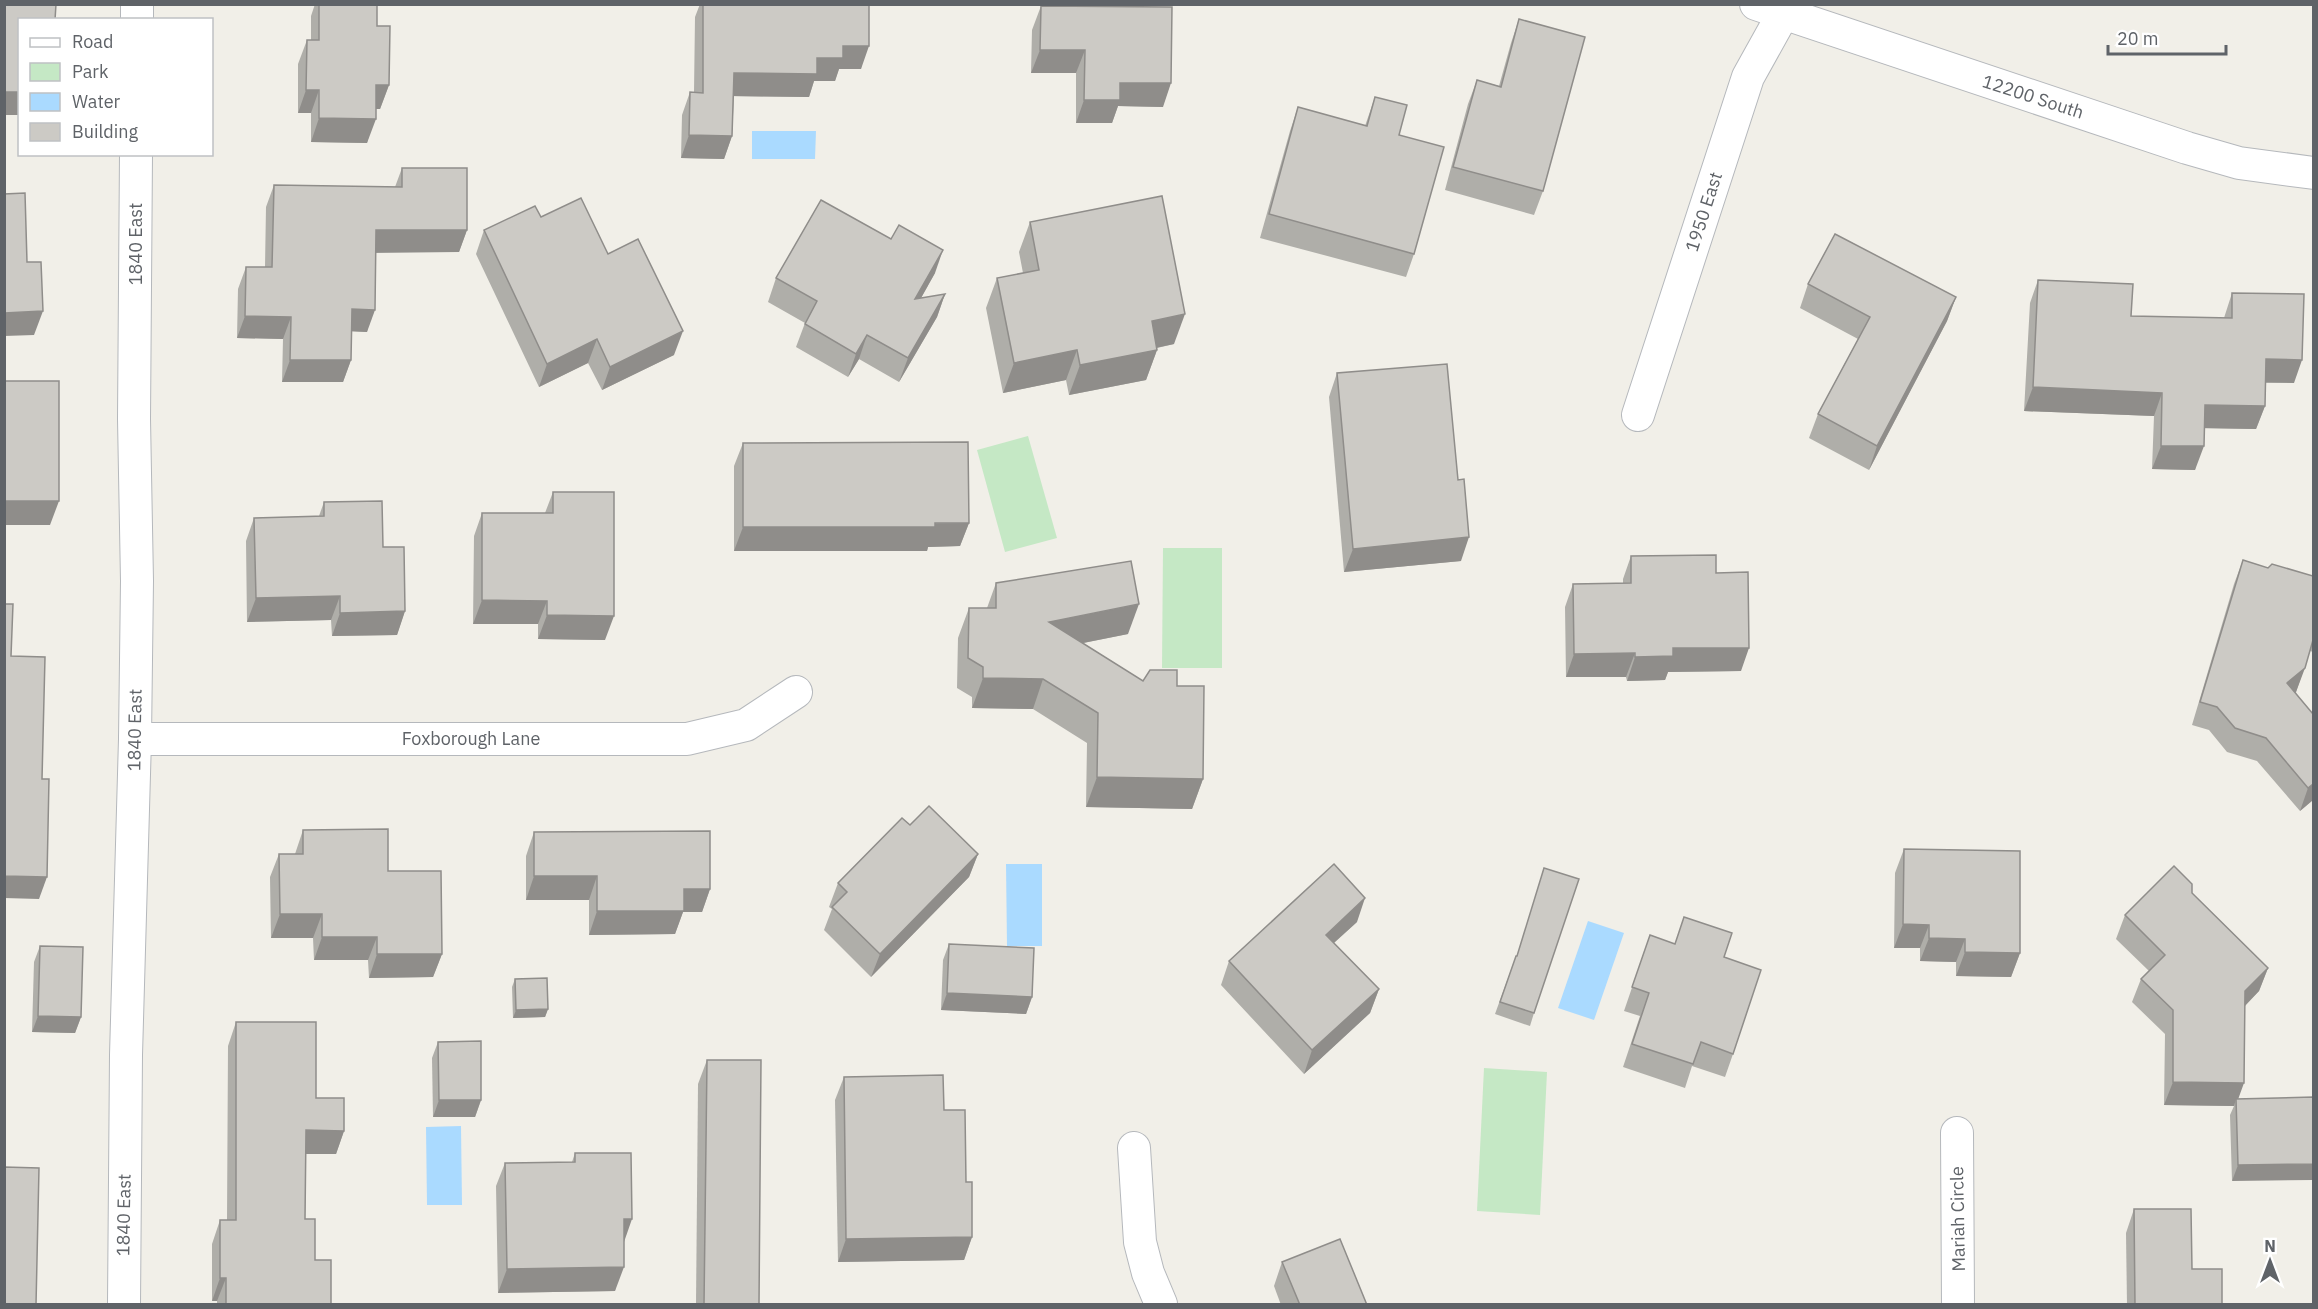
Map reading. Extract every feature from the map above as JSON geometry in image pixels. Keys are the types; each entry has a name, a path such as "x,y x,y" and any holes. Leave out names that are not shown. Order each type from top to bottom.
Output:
{"street":[{"name":"12200 South","path":"1775,8 2187,148 2239,163 2313,173"},
{"name":"1950 East","path":"1638,416 1748,77 1775,8"},
{"name":"1840 East","path":"123,1305 126,1055 137,581 134,419 136,156"},
{"name":"Foxborough Lane","path":"135,739 687,739 746,725 796,692"},
{"name":"Mariah Circle","path":"1957,1132 1958,1305"},
{"path":"1134,1148 1140,1242 1148,1273 1161,1305"}],"green space":[{"path":"1028,436 1057,538 1005,552 977,450"},
{"path":"1163,548 1222,548 1222,668 1162,668"},
{"path":"1484,1068 1547,1072 1540,1215 1477,1211"}],"water":[{"path":"752,131 816,131 815,159 752,159"},
{"path":"1006,864 1042,864 1042,946 1007,946"},
{"path":"1588,921 1624,933 1594,1020 1558,1008"},
{"path":"461,1126 462,1205 427,1205 426,1127"}],"building":[{"path":"4,4 56,4 55,18 18,18 18,92 4,92"},
{"path":"319,4 377,4 377,26 390,26 389,85 376,85 376,119 319,118 319,90 306,90 307,40 319,40"},
{"path":"703,4 869,4 869,46 843,46 843,58 817,58 817,74 734,73 732,136 689,135 690,92 703,93"},
{"path":"1041,6 1172,7 1171,83 1120,83 1120,100 1084,100 1085,50 1040,50"},
{"path":"1519,19 1585,37 1543,191 1453,167 1477,80 1501,87"},
{"path":"1375,97 1407,105 1399,135 1444,147 1414,254 1269,214 1298,107 1367,126"},
{"path":"402,168 467,168 467,230 376,230 375,310 352,309 351,360 290,360 291,317 245,316 246,267 272,267 274,185 402,187"},
{"path":"25,193 27,262 41,262 43,311 4,313 4,194"},
{"path":"1162,196 1185,314 1152,321 1157,350 1080,365 1077,350 1014,363 997,278 1039,270 1030,222"},
{"path":"581,198 608,254 638,239 683,331 610,367 597,339 547,364 484,230 535,206 541,217"},
{"path":"821,200 891,239 899,225 943,250 915,299 945,294 908,358 867,335 856,354 805,324 817,301 776,278"},
{"path":"1835,234 1956,297 1877,446 1818,414 1870,317 1808,284"},
{"path":"2038,280 2133,284 2131,316 2232,318 2232,293 2304,294 2302,360 2266,359 2265,406 2205,405 2204,446 2161,446 2162,393 2033,387"},
{"path":"1447,364 1458,480 1464,479 1469,537 1353,549 1337,373"},
{"path":"4,381 59,381 59,501 4,501"},
{"path":"968,442 969,523 935,523 935,527 743,527 743,443"},
{"path":"553,492 614,492 614,616 547,615 547,601 482,600 482,513 553,513"},
{"path":"382,501 383,547 404,547 405,611 340,613 340,596 256,598 254,518 324,516 324,502"},
{"path":"1716,555 1716,573 1748,572 1749,648 1673,648 1673,656 1635,657 1635,653 1574,654 1573,584 1631,583 1631,556"},
{"path":"2243,560 2268,568 2272,564 2313,576 2313,640 2305,668 2287,683 2313,714 2313,784 2308,788 2266,738 2235,728 2217,707 2200,702"},
{"path":"1131,561 1139,604 1049,622 1143,681 1150,670 1177,670 1177,686 1204,686 1203,779 1097,777 1098,713 1043,679 983,678 983,667 968,658 969,608 996,608 996,583"},
{"path":"4,604 13,604 11,656 45,657 42,779 49,779 47,877 4,876"},
{"path":"929,806 978,854 880,954 832,907 847,892 838,883 902,818 910,825"},
{"path":"388,829 388,871 441,871 442,954 377,954 377,937 322,937 322,914 280,914 279,854 303,854 303,830"},
{"path":"710,831 710,889 684,889 684,911 597,911 597,876 534,876 534,832"},
{"path":"1904,849 2020,851 2020,953 1965,952 1965,939 1929,938 1929,925 1903,924"},
{"path":"1334,864 1365,898 1326,935 1379,989 1312,1050 1229,961"},
{"path":"2174,866 2192,884 2192,893 2268,968 2245,991 2244,1083 2173,1082 2173,1010 2141,979 2165,955 2125,915"},
{"path":"1544,868 1579,879 1534,1013 1500,1002 1517,956"},
{"path":"1684,917 1732,933 1724,957 1761,970 1733,1054 1701,1042 1693,1064 1632,1044 1649,993 1632,987 1650,935 1675,944"},
{"path":"949,944 1034,948 1032,997 947,993"},
{"path":"40,946 83,947 81,1017 38,1016"},
{"path":"547,978 548,1009 516,1010 515,979"},
{"path":"236,1022 316,1022 316,1098 344,1098 344,1131 306,1130 305,1219 315,1219 315,1260 331,1260 331,1305 226,1305 226,1278 220,1278 220,1220 236,1220"},
{"path":"481,1041 481,1100 439,1100 438,1042"},
{"path":"707,1060 761,1060 759,1305 704,1305"},
{"path":"943,1075 944,1110 965,1110 966,1182 972,1182 972,1237 846,1239 844,1077"},
{"path":"2313,1097 2313,1164 2238,1165 2236,1099"},
{"path":"575,1153 631,1153 632,1219 624,1219 624,1267 507,1269 505,1163 575,1162"},
{"path":"4,1167 39,1168 36,1305 4,1305"},
{"path":"2134,1209 2191,1209 2192,1269 2222,1269 2222,1305 2135,1305"},
{"path":"1340,1239 1367,1305 1300,1305 1282,1262"}]}
